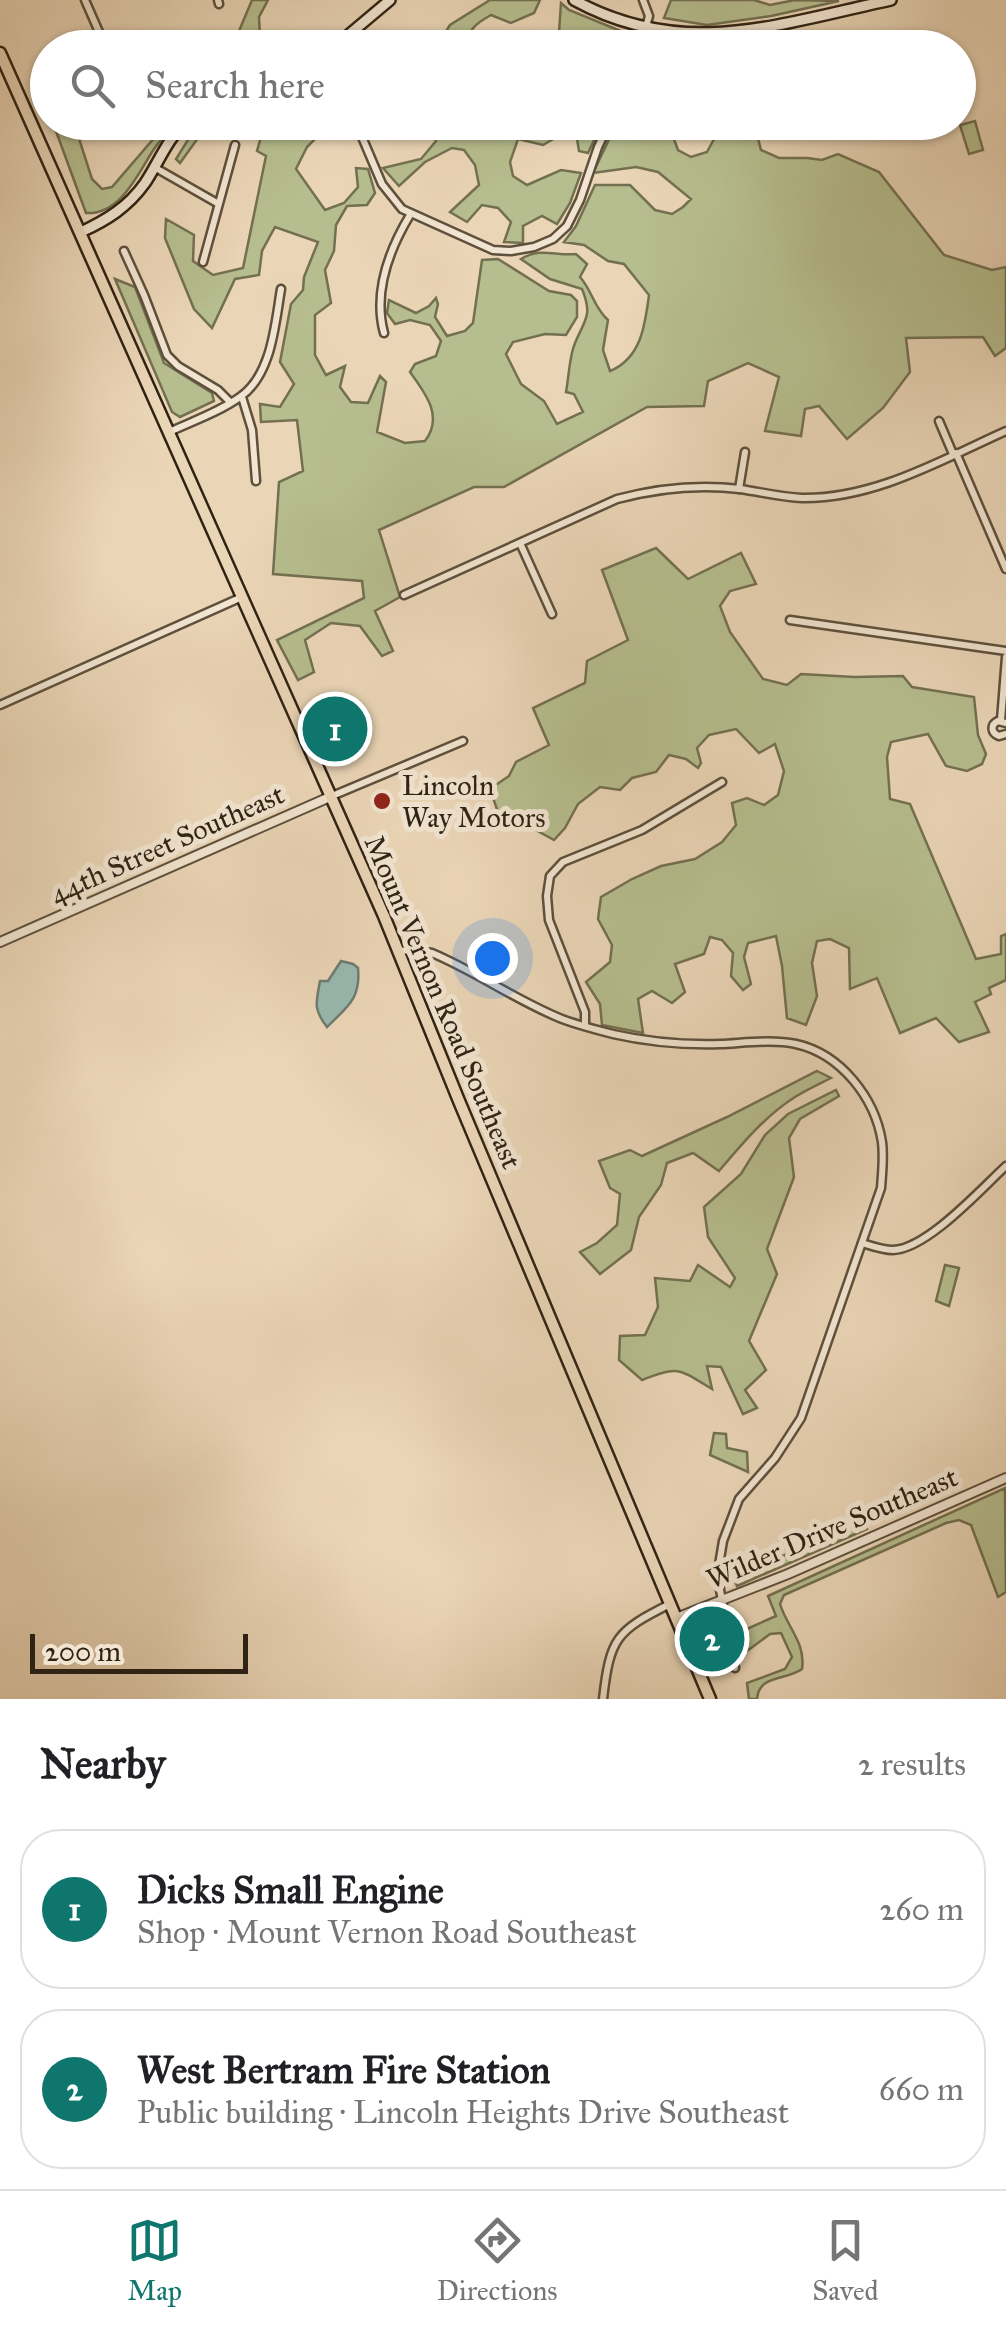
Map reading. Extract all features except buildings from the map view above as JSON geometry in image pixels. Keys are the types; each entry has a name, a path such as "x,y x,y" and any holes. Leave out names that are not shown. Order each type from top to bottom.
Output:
{"main road":[{"path":"354,30 390,0"},
{"path":"574,0 618,20 661,30"},
{"path":"744,30 852,4 891,0"},
{"name":"Mount Vernon Road Southeast","path":"0,53 30,119"},
{"name":"Mount Vernon Road Southeast","path":"39,140 332,796 710,1699"},
{"path":"81,232 120,210 136,194 171,140"}],"street":[{"path":"85,0 98,30"},
{"path":"643,0 648,16 645,28"},
{"path":"363,140 382,184 410,214 493,250 511,251 553,239 567,226 601,140"},
{"path":"203,262 234,144"},
{"path":"154,167 218,202"},
{"path":"384,333 380,303 383,283 396,237 410,214"},
{"path":"124,251 167,355 230,402"},
{"path":"169,432 242,397 256,380 267,357 281,290"},
{"path":"242,397 252,430 256,481"},
{"path":"939,421 1006,570"},
{"path":"404,595 618,499 696,486 801,498 849,494 890,482 1006,430"},
{"path":"739,489 745,452"},
{"path":"520,543 552,614"},
{"path":"0,705 243,597"},
{"path":"790,620 1006,654 1003,722 994,724 993,732 999,736 1006,734"},
{"name":"44th Street Southeast","path":"0,942 463,741"},
{"path":"585,1025 585,1012 548,920 550,876 563,862 642,830 722,782"},
{"path":"399,952 432,953 562,1018 612,1034 699,1044 788,1043 818,1052 852,1078 875,1118 882,1140 881,1188 801,1418 774,1458 739,1498 730,1516 719,1564 720,1590 736,1668"},
{"path":"862,1243 885,1250 910,1247 935,1231 1006,1166"},
{"name":"Wilder Drive Southeast","path":"676,1618 1006,1478"},
{"path":"603,1699 614,1644 622,1632 670,1604"}],"green space":[{"path":"252,0 268,0 259,17 260,30 239,30"},
{"path":"490,0 540,0 534,13 511,23 491,15 472,30 447,30"},
{"path":"671,0 754,0 770,5 795,0 839,1 707,25 664,18"},
{"path":"561,3 618,30 559,30"},
{"path":"976,125 983,150 969,154 965,140 976,140"},
{"path":"59,140 79,140 92,179 102,189 112,187 152,140 161,140 119,200 98,212 86,213"},
{"path":"188,140 197,140 180,163 176,159"},
{"path":"260,140 314,140 296,169 325,210 344,203 358,187 356,168 368,169 375,193 367,205 347,206 336,225 334,251 325,270 331,303 315,315 315,355 326,375 345,366 340,387 351,402 368,403 380,376 386,382 377,432 405,443 425,441 430,432 430,405 410,372 415,364 436,356 441,341 430,325 410,320 395,324 387,313 389,300 416,313 436,298 435,317 447,336 465,331 473,323 482,260 498,259 549,291 571,295 577,301 577,317 566,335 545,334 513,342 506,354 521,384 544,401 557,424 583,412 574,394 566,392 571,354 587,305 582,289 550,279 521,259 541,253 576,254 587,264 580,277 608,320 603,350 610,371 629,358 643,329 649,295 624,264 608,261 584,245 564,242 595,185 630,185 655,210 672,214 691,199 658,172 636,167 593,173 609,140 674,140 678,150 691,157 707,152 713,140 758,140 761,150 779,158 822,160 838,154 879,172 944,255 992,270 1006,267 1006,348 995,356 983,337 906,338 910,372 883,408 847,439 819,406 805,409 801,436 765,431 779,377 748,363 708,381 704,406 647,407 504,487 474,487 379,530 400,597 375,611 393,651 382,656 360,626 331,623 305,640 314,672 298,680 277,640 364,598 362,581 273,574 279,482 303,471 297,420 261,422 260,404 280,407 294,384 280,362 291,304 303,290 318,242 275,227 262,251 259,275 235,279 212,328 194,309 165,238 166,219 194,235 193,261 213,275 243,268 266,156 257,151"},
{"path":"518,140 510,162 513,176 527,185 561,170 581,173 557,224 542,216 523,226 523,243 504,242 511,222 498,208 482,205 467,222 450,212 479,185 475,165 464,150 452,148 425,162 399,186 383,168 421,159 436,141"},
{"path":"522,140 552,140 543,145"},
{"path":"577,140 594,140 588,153 579,151"},
{"path":"115,279 135,287 164,363 212,393 214,401 180,417 172,412"},
{"path":"656,548 688,579 741,553 756,584 730,591 720,606 730,632 763,679 787,685 801,674 903,676 912,687 974,697 978,735 986,754 982,764 967,771 946,766 928,734 891,742 887,757 890,799 910,804 976,959 1001,954 1001,936 1006,934 1006,980 989,988 991,994 975,1002 989,1032 959,1042 936,1018 900,1033 877,978 850,989 849,948 830,939 817,941 812,963 817,996 806,1025 787,1018 776,936 748,943 744,957 751,984 743,990 731,976 733,953 722,940 710,937 704,954 675,964 685,992 672,1003 652,991 638,999 643,1033 602,1025 600,1004 586,982 610,962 612,945 598,919 601,897 661,866 695,859 722,842 736,825 732,803 747,798 764,805 778,795 784,771 775,744 759,753 736,729 709,735 697,748 701,763 698,768 686,759 669,755 656,772 632,778 620,790 600,787 578,804 554,840 521,822 502,824 490,789 509,776 516,762 549,745 533,708 585,683 587,661 628,640 602,570"},
{"path":"817,1071 831,1078 799,1094 774,1113 719,1171 693,1153 667,1163 661,1185 639,1217 631,1250 600,1274 580,1252 617,1225 620,1194 610,1188 599,1161 630,1150 642,1156"},
{"path":"836,1090 839,1096 800,1119 789,1138 794,1177 767,1249 777,1274 749,1341 766,1370 745,1390 757,1408 743,1414 721,1367 707,1366 712,1389 679,1371 642,1380 619,1360 620,1336 645,1335 658,1307 655,1278 690,1281 698,1265 730,1287 735,1278 708,1237 704,1207 741,1174 765,1135 788,1114"},
{"path":"945,1265 959,1268 949,1306 936,1301"},
{"path":"714,1433 726,1434 727,1448 747,1452 748,1472 710,1455"},
{"path":"1005,1488 1006,1592 998,1597 971,1525 959,1520 946,1523 784,1595 780,1604 799,1643 802,1669 768,1682 757,1699 749,1699 747,1683 785,1669 792,1657 781,1633 770,1634 743,1654 740,1632 776,1616 768,1596"},
{"path":"865,1521 867,1529 737,1586 733,1577"}],"water":[{"path":"341,961 358,968 357,987 351,1002 327,1027 317,1006 320,981 328,981"}],"place":[{"name":"Dicks Small Engine","path":"335,729"},
{"name":"Lincoln Way Motors","path":"382,801"},
{"name":"West Bertram Fire Station","path":"712,1639"}]}
